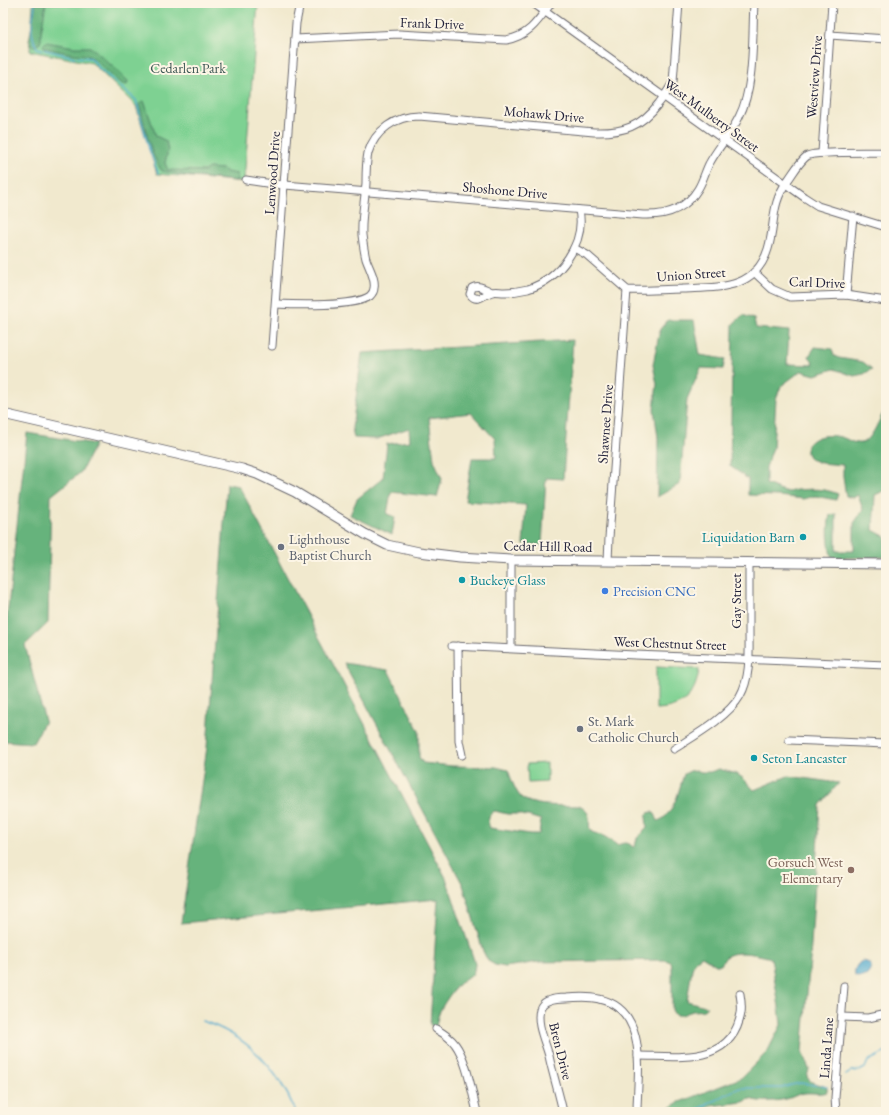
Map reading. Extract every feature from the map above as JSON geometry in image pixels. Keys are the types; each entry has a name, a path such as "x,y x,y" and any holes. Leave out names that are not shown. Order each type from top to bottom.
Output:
{"main road":[{"name":"Cedar Hill Road","path":"3,414 227,465 257,474 292,491 365,534 387,545 419,552 460,557 512,560 886,564"}],"street":[{"name":"Lenwood Drive","path":"272,346 297,14 300,3"},
{"name":"West Mulberry Street","path":"533,3 785,184 818,206 886,227"},
{"name":"Frank Drive","path":"296,39 399,34 506,40 525,34 534,26 551,3"},
{"name":"Mohawk Drive","path":"276,304 337,304 363,299 370,295 374,287 366,259 362,236 367,159 372,144 388,125 404,118 419,116 594,132 613,132 629,128 643,120 651,113 664,97 673,82 679,3"},
{"name":"Shoshone Drive","path":"246,180 284,185 579,210 651,215 668,213 682,206 694,195 709,165 724,140 734,127 746,102 750,79 754,3"},
{"name":"Westview Drive","path":"822,153 832,3"},
{"path":"830,35 886,39"},
{"name":"Union Street","path":"627,290 723,287 745,279 754,272 766,255 769,247 777,199 785,184 807,156 822,153 886,152"},
{"path":"492,292 527,289 541,283 559,269 574,248 579,235 581,221 579,210"},
{"path":"846,295 853,216"},
{"path":"574,248 587,256 627,290"},
{"name":"Carl Drive","path":"754,272 772,289 790,297 846,295 886,301"},
{"name":"Shawnee Drive","path":"608,561 627,290"},
{"path":"511,648 512,560"},
{"name":"Gay Street","path":"674,749 714,721 740,696 745,682 749,659 749,563"},
{"name":"West Chestnut Street","path":"462,756 459,741 455,646 886,665"},
{"path":"789,740 886,744"},
{"name":"Linda Lane","path":"836,1112 835,1098 844,986"},
{"path":"637,1112 638,1056 694,1056 709,1053 720,1047 730,1037 737,1024 741,1012 740,994"},
{"name":"Bren Drive","path":"564,1112 544,1041 539,1015 545,1001 561,998 591,998 606,1001 613,1005 625,1014 633,1028 637,1043 638,1056"},
{"path":"842,1017 868,1018 886,1014"},
{"path":"436,1029 450,1038 461,1055 477,1112"}],"green space":[{"name":"Cedarlen Park","path":"33,3 258,3 244,182 157,174 136,106 92,63 30,51"},
{"path":"36,3 46,3 41,40 39,44 33,47 29,41"},
{"path":"46,42 74,47 90,47 128,81 127,85 120,83 94,59 86,55 72,54 45,48 43,45"},
{"path":"144,101 156,136 166,141 168,150 165,163 168,170 204,171 209,168 223,169 227,172 237,174 237,181 189,176 162,171 154,156 145,130 139,104"},
{"path":"743,315 754,319 756,328 789,331 787,364 814,365 809,356 815,347 832,349 834,356 863,362 872,369 864,374 854,376 834,369 815,375 801,371 781,386 776,399 773,448 766,467 766,484 788,492 807,489 828,491 838,494 836,500 815,496 804,499 748,495 748,479 730,466 733,324"},
{"path":"668,320 694,320 700,355 725,359 723,369 701,368 687,399 680,484 657,497 658,438 654,409 657,384 653,365 660,329"},
{"path":"573,340 563,479 546,478 542,545 523,544 526,505 465,501 472,458 496,458 495,439 471,413 429,418 434,460 442,479 437,497 391,492 387,514 395,517 392,535 350,515 357,499 383,478 387,444 410,441 409,428 377,439 354,438 352,428 362,353"},
{"path":"886,408 886,490 875,495 873,530 886,537 886,557 832,558 828,537 830,515 836,514 836,551 854,551 854,523 863,510 858,495 853,498 846,496 843,465 821,463 810,459 807,453 807,445 814,439 822,436 841,437 855,443 864,442 873,432"},
{"path":"27,433 95,444 81,472 51,496 48,623 25,645 45,721 33,743 3,741 3,654"},
{"path":"227,484 239,486 446,878 475,963 471,976 460,983 444,1003 439,1013 436,1027 430,1025 438,899 181,923 207,747"},
{"path":"344,663 388,670 419,731 419,757 423,763 453,766 496,767 508,770 519,795 524,799 538,804 579,806 587,812 589,816 589,826 592,832 605,837 617,845 625,843 635,847 637,838 647,828 646,816 648,813 652,812 655,814 658,821 664,818 671,810 677,797 684,774 690,771 696,770 701,772 710,772 719,769 737,774 754,790 788,776 839,783 820,805 810,960 802,1052 809,1069 807,1077 811,1082 827,1088 827,1092 803,1093 776,1101 759,1101 750,1099 743,1102 711,1106 700,1112 671,1112 672,1106 677,1103 741,1078 767,1052 781,1025 771,958 748,953 735,953 726,957 721,965 716,965 702,956 695,961 692,969 687,1001 708,1007 704,1010 675,1015 672,1010 671,962 665,960 539,962 505,967 495,965 488,961 483,951 463,885","holes":["495,811 507,814 520,814 541,820 539,834 490,828 489,818 493,812"]},
{"path":"656,667 699,669 695,686 686,699 673,706 656,709"},
{"path":"547,763 547,782 528,783 527,764"}],"water":[{"path":"862,961 871,965 870,971 864,977 855,976 856,967"}],"waterway":[{"path":"35,3 32,31 37,48 74,57 91,58 100,69 136,100 149,149 158,173"},
{"path":"202,1021 233,1035 259,1056 280,1082 289,1096 296,1112"},
{"path":"846,1075 852,1071 865,1068 868,1061 886,1052"},
{"path":"694,1112 710,1102 740,1088 782,1088 801,1083 827,1087"}],"place":[{"name":"Liquidation Barn","path":"803,537"},
{"name":"Lighthouse Baptist Church","path":"281,547"},
{"name":"Buckeye Glass","path":"462,580"},
{"name":"Precision CNC","path":"605,591"},
{"name":"St. Mark Catholic Church","path":"580,729"},
{"name":"Seton Lancaster","path":"754,758"},
{"name":"Gorsuch West Elementary","path":"851,870"}]}
